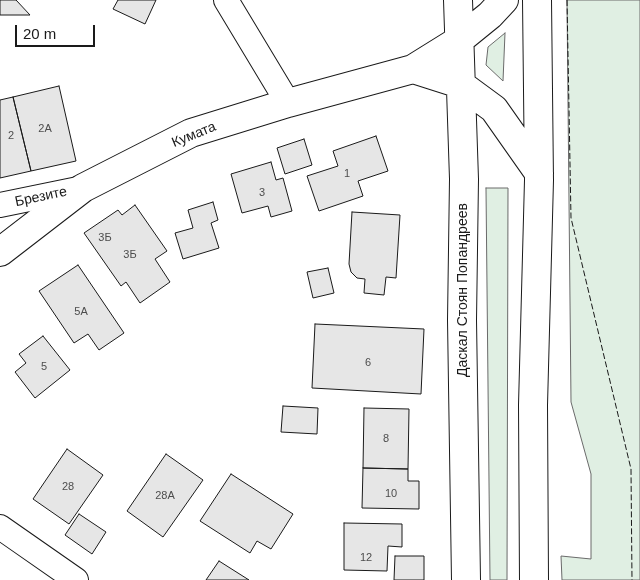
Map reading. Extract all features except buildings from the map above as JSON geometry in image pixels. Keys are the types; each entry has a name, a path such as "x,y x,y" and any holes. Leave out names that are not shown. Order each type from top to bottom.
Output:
{"main road":[{"name":"Даскал Стоян Попандреев","path":"458,0 464,179 462,320 466,580"},
{"name":"Кумата","path":"0,252 83,188 191,133 413,69 458,41 490,15 504,0"},
{"path":"534,580 533,405 539,173 537,0"},
{"path":"413,69 460,84 494,109 539,173"}],"street":[{"path":"226,0 288,104"},
{"name":"Брезите","path":"0,205 83,188"},
{"path":"0,527 76,580"}],"green space":[{"path":"567,0 640,0 640,580 562,580 561,556 591,559 591,474 571,402"},
{"path":"505,33 503,81 486,65 488,47"},
{"path":"486,188 508,188 507,580 490,580"}],"fence":[{"path":"567,0 571,218 631,469 632,580"}]}
